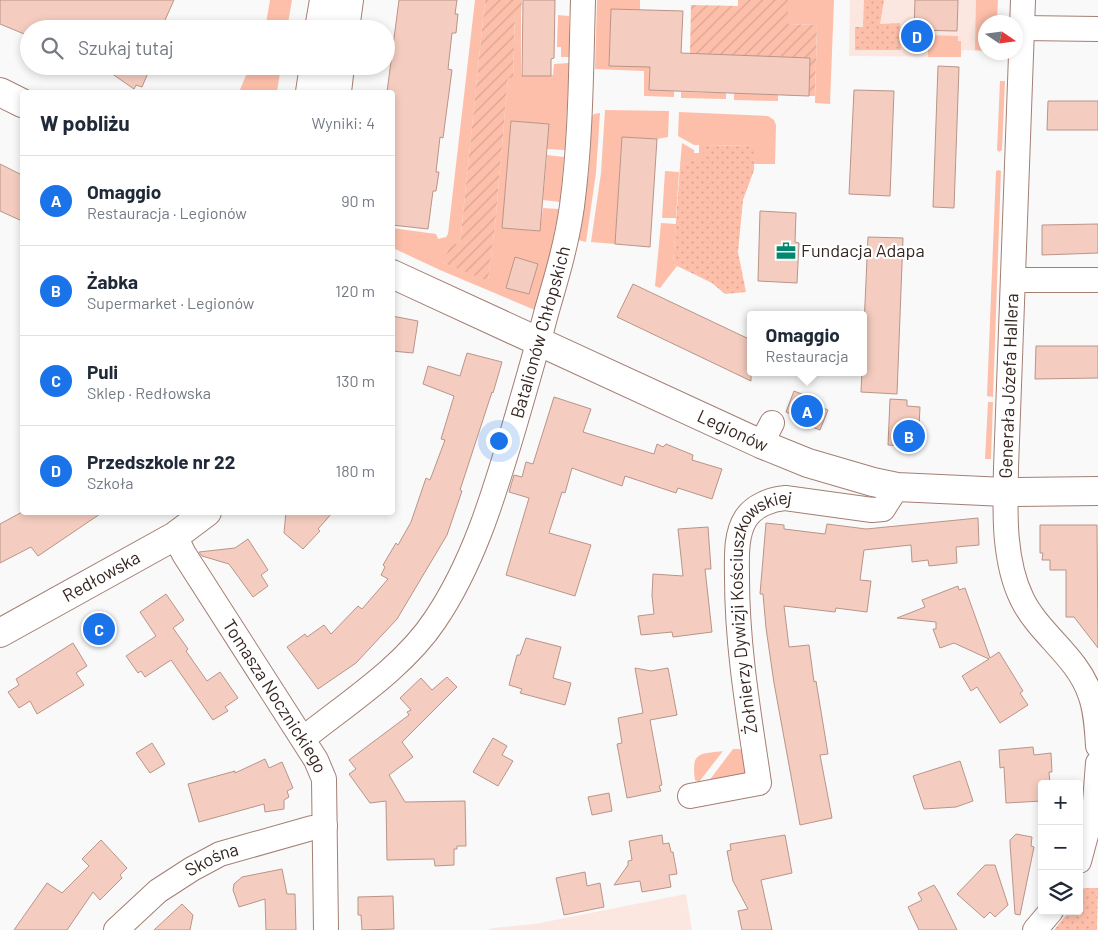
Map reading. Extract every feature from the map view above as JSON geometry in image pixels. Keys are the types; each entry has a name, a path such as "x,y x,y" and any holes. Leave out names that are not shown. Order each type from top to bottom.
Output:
{"street":[{"path":"321,20 324,0"},
{"path":"347,20 349,0"},
{"name":"Batalionów Chłopskich","path":"304,738 388,672 418,642 436,620 458,581 477,539 494,492 539,343 561,262 572,207 580,117 583,0"},
{"name":"Generała Józefa Hallera","path":"1022,15 1023,0"},
{"path":"1023,28 1098,29"},
{"name":"Generała Józefa Hallera","path":"1021,60 1005,492 1009,556 1016,586 1031,616 1082,675 1090,694 1096,718 1098,746"},
{"path":"310,90 313,75"},
{"path":"337,90 339,75"},
{"path":"0,92 20,102"},
{"name":"Legionów","path":"395,275 539,343 766,434 808,463 897,487 1005,492 1098,492"},
{"path":"1013,280 1098,280"},
{"name":"Żołnierzy Dywizji Kościuszkowskiej","path":"690,796 759,783 738,628 738,538 746,517 766,502 785,498 872,510 883,509 897,487"},
{"name":"Redłowska","path":"0,632 175,536 203,515"},
{"name":"Tomasza Nocznickiego","path":"175,536 184,554 304,738 324,780 326,930"},
{"path":"1083,848 1096,802 1098,763"},
{"name":"Skośna","path":"116,930 158,891 220,854 325,826"},
{"path":"1035,930 1048,915"}],"shaded area":[{"path":"270,0 292,0 289,20 267,20"},
{"path":"475,0 485,0 460,244 443,263 488,280 495,225 508,78 513,77 515,14 521,14 521,75 553,75 554,64 569,63 565,150 547,149 549,124 511,121 502,228 540,231 543,208 559,209 548,267 535,310 395,249 395,228 436,234 438,239 446,237 448,234","holes":["515,258 538,264 529,294 506,288"]},
{"path":"485,0 522,0 521,14 515,14 513,78 508,78 488,281 443,263 451,244 460,244"},
{"path":"597,0 640,0 640,10 611,9 609,65 650,67 649,90 674,91 674,97 644,96 644,71 595,69"},
{"path":"738,0 788,0 788,24 817,25 815,96 809,96 810,58 690,54 691,5 738,6"},
{"path":"788,0 834,0 830,104 815,103 817,25 788,24"},
{"path":"850,0 994,0 989,15 978,15 978,51 961,50 961,57 849,56"},
{"path":"864,0 884,0 880,24 900,23 901,50 855,50 855,27 863,27"},
{"path":"976,0 998,0 997,15 978,15 978,50 975,50"},
{"path":"558,15 569,16 569,57 561,57 561,47 557,47"},
{"path":"928,35 958,36 958,41 961,41 961,57 928,57"},
{"path":"246,75 280,75 277,90 240,90"},
{"path":"1000,81 1005,81 1002,150 999,152 997,150"},
{"path":"681,92 726,93 726,99 681,98"},
{"path":"734,93 778,95 778,101 734,100"},
{"path":"605,110 669,111 668,137 657,139 622,137 615,244 591,242 601,173"},
{"path":"679,112 768,116 774,120 776,125 775,164 754,164 754,146 704,145 704,156 680,166 682,143 694,150 694,153 699,153 699,145 694,145 678,136"},
{"path":"600,113 596,173 586,242 578,240 589,172 592,117 594,114"},
{"path":"704,145 754,146 754,170 743,200 738,252 746,292 725,294 712,283 673,264 680,166 703,156"},
{"path":"547,155 564,157 560,202 543,200"},
{"path":"665,171 679,172 676,218 662,218"},
{"path":"996,171 1001,171 993,397 987,396"},
{"path":"661,223 676,224 673,264 677,266 660,288 655,286"},
{"path":"988,402 993,402 991,459 985,459"},
{"path":"733,749 744,751 749,773 705,786"},
{"path":"723,751 699,782 695,780 694,764 698,756"},
{"path":"1098,888 1097,930 1054,930 1066,915 1083,915 1083,889"},
{"path":"686,894 692,930 487,930 535,924"}],"building":[{"path":"0,0 174,0 165,20 20,20 20,32 0,24"},
{"path":"399,0 457,0 455,14 458,14 456,33 452,33 448,69 452,70 443,138 440,137 436,172 439,172 436,191 433,191 428,229 395,225 395,90 387,90 389,75 395,75 395,31"},
{"path":"523,0 555,0 554,58 551,59 551,76 522,76"},
{"path":"915,0 958,0 957,31 914,30"},
{"path":"611,9 683,11 681,53 810,58 809,96 649,90 650,67 609,66"},
{"path":"938,66 959,67 954,208 933,207"},
{"path":"114,75 147,75 142,87 136,85 134,89"},
{"path":"854,90 894,91 890,196 849,194"},
{"path":"1048,101 1098,101 1098,130 1047,130"},
{"path":"511,121 549,124 540,231 502,228"},
{"path":"622,137 657,139 650,247 615,244"},
{"path":"0,164 20,174 20,220 0,211"},
{"path":"760,211 796,213 795,242 799,243 797,283 758,281"},
{"path":"1098,224 1098,253 1042,255 1042,225"},
{"path":"868,237 903,238 897,394 861,392 862,376 867,376 867,311 865,311"},
{"path":"515,257 538,264 529,294 506,288"},
{"path":"633,284 747,338 747,376 751,376 751,381 617,317"},
{"path":"395,317 418,321 413,353 395,351"},
{"path":"1036,346 1098,346 1098,378 1035,379"},
{"path":"467,353 502,362 447,535 397,619 356,663 318,689 287,647 305,634 307,637 324,625 331,634 358,606 362,609 388,579 381,575 385,567 383,565 396,543 398,545 411,522 426,478 430,480 445,440 441,439 454,396 423,384 428,366 460,376"},
{"path":"794,391 812,398 811,403 828,410 820,430 802,423 803,419 786,412"},
{"path":"554,397 591,409 583,432 654,454 657,444 663,447 666,444 693,455 692,460 722,469 712,499 678,488 676,493 625,476 622,486 572,468 565,493 562,492 549,533 591,545 575,596 506,575 529,498 509,492 514,475 522,477 526,462 533,464"},
{"path":"890,399 907,400 907,406 920,407 918,447 888,445"},
{"path":"20,513 20,515 99,515 38,556 31,547 0,563 0,524"},
{"path":"286,515 330,515 318,529 320,531 303,549 284,533"},
{"path":"978,518 979,545 956,547 957,563 929,566 928,560 912,562 911,545 864,550 860,580 871,581 867,612 836,608 835,612 784,606 789,647 809,645 828,754 820,755 832,818 800,825 774,683 763,594 760,594 766,523 784,525 784,529 825,534 827,524 866,529"},
{"path":"1040,525 1097,525 1098,648 1074,617 1066,617 1066,570 1050,570 1050,560 1042,560 1043,553 1040,553"},
{"path":"708,527 711,569 705,569 712,632 673,637 672,632 641,635 638,616 654,614 652,596 653,574 683,576 678,529"},
{"path":"248,539 268,570 261,575 268,586 253,597 229,564 202,556 199,552 235,548"},
{"path":"958,586 959,590 965,588 990,658 999,652 1023,691 1020,693 1028,705 1000,723 977,687 971,691 962,676 989,659 954,643 940,648 933,629 936,629 936,622 897,618 925,607 922,600"},
{"path":"166,594 184,620 173,628 188,649 186,651 207,681 220,672 238,698 225,707 228,711 213,720 171,660 145,677 141,671 138,673 126,656 156,636 140,612"},
{"path":"101,615 112,634 97,642 86,623"},
{"path":"526,638 561,647 553,678 571,683 565,705 520,693 522,689 509,685 517,655 520,655"},
{"path":"73,643 87,666 76,673 84,685 37,714 30,701 19,708 8,692 19,685 16,679"},
{"path":"635,668 651,671 668,668 677,715 650,720 662,785 659,786 661,791 627,798 617,744 622,743 618,718 643,713"},
{"path":"447,677 457,687 402,742 413,757 389,775 405,802 465,801 466,846 457,846 457,849 454,849 454,865 435,866 434,859 387,860 386,801 370,803 349,774 356,769 349,760 409,715 407,712 411,710 400,698 421,678 432,690"},
{"path":"493,738 507,746 502,755 513,761 498,786 473,772"},
{"path":"152,743 165,764 150,773 136,753"},
{"path":"1033,747 1034,755 1051,753 1052,772 1049,772 1050,780 1038,780 1038,801 1006,803 1004,767 1000,768 999,750"},
{"path":"265,759 269,768 282,762 293,788 287,791 289,797 284,800 284,809 265,812 264,804 199,822 188,784 235,771 235,773"},
{"path":"960,761 973,801 956,807 924,809 913,776"},
{"path":"609,793 612,811 592,815 588,797"},
{"path":"1016,834 1032,837 1031,846 1034,847 1020,915 1015,914 1010,844 1010,840"},
{"path":"662,835 663,844 669,843 671,852 673,852 677,874 669,875 671,887 642,892 640,881 614,885 628,865 628,861 632,860 629,841"},
{"path":"785,835 792,873 761,880 772,930 742,930 738,911 748,909 733,881 727,851 731,850 730,844"},
{"path":"101,840 127,868 120,875 122,878 100,900 93,892 67,930 14,930 47,883 62,893 89,866 82,859"},
{"path":"985,865 995,865 1008,905 995,917 990,912 984,918 957,894"},
{"path":"282,869 287,894 295,894 296,930 266,930 265,899 239,907 233,890 234,884 242,877"},
{"path":"585,872 587,886 600,883 604,907 564,915 556,878"},
{"path":"934,885 957,930 919,930 908,907 922,900 918,893"},
{"path":"393,896 394,929 362,930 361,915 358,915 358,897"},
{"path":"182,904 193,915 190,930 154,930"}],"place":[{"name":"Przedszkole nr 22","path":"917,36"},
{"name":"Fundacja Adapa","path":"786,251"},
{"name":"Omaggio","path":"807,411"},
{"name":"Żabka","path":"909,436"},
{"name":"Puli","path":"99,629"}]}
